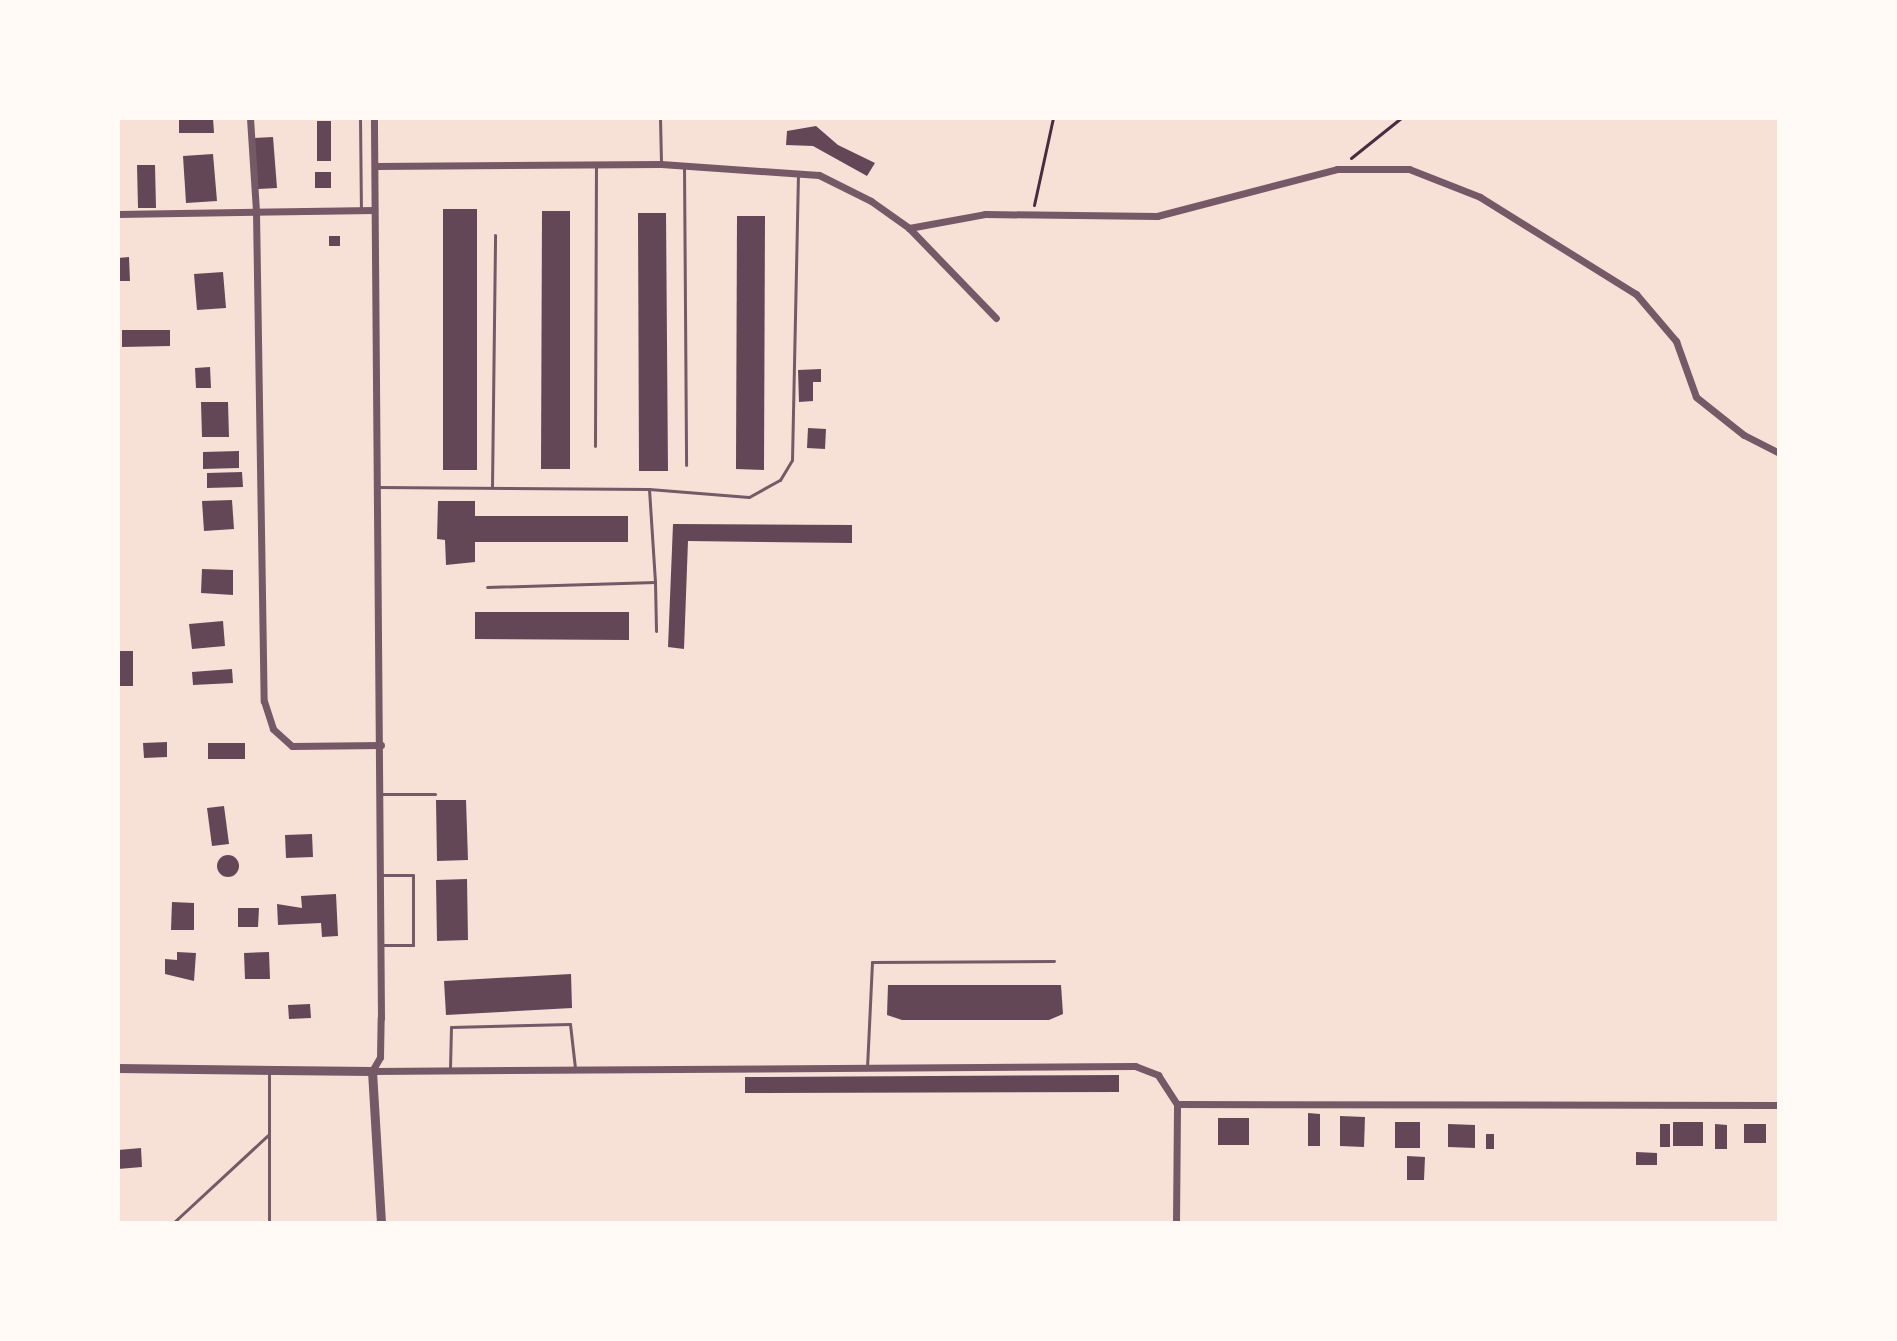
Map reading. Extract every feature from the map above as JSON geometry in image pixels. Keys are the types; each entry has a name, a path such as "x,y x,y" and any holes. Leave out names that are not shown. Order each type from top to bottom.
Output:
{"street":[{"path":"250,118 256,212 264,701 273,729 292,746 381,745"},
{"path":"374,118 381,945 380,1057 372,1071 381,1223"},
{"path":"375,166 661,164 798,173 838,182 909,228 996,318"},
{"path":"909,228 985,214 1157,216 1337,169 1409,169 1446,179 1636,294 1676,341 1696,397 1744,435 1779,453"},
{"path":"118,214 374,210"},
{"path":"118,1068 372,1071 450,1068 1135,1066 1158,1075 1177,1104 1176,1223"},
{"path":"1177,1104 1779,1105"}],"lane":[{"path":"360,118 361,210"},
{"path":"660,118 661,164"},
{"path":"595,446 596,165"},
{"path":"684,165 686,465"},
{"path":"378,487 649,489 749,497 780,480 792,460 798,173"},
{"path":"492,488 495,235"},
{"path":"649,489 656,631"},
{"path":"487,587 655,582"},
{"path":"381,794 435,794"},
{"path":"381,875 413,875 413,945 381,945"},
{"path":"867,1068 872,962 1054,961"},
{"path":"450,1068 451,1027 570,1024 575,1068"},
{"path":"269,1068 269,1223"},
{"path":"173,1223 268,1135"}],"path":[{"path":"1032,213 1053,118"},
{"path":"1337,169 1401,118"}],"building":[{"path":"179,118 213,118 214,133 179,133"},
{"path":"317,121 331,121 331,161 317,161"},
{"path":"816,126 838,145 875,163 867,176 813,146 786,145 787,131"},
{"path":"273,137 277,188 258,189 254,138"},
{"path":"213,154 217,201 186,203 183,156"},
{"path":"137,165 155,165 156,208 138,208"},
{"path":"315,172 331,172 331,188 315,188"},
{"path":"443,209 477,209 477,470 443,470"},
{"path":"542,211 570,211 570,469 541,469"},
{"path":"638,213 666,213 668,471 639,471"},
{"path":"737,216 765,216 764,470 736,469"},
{"path":"329,236 340,236 340,246 329,246"},
{"path":"129,257 130,281 118,281 118,258"},
{"path":"223,272 226,308 197,310 194,274"},
{"path":"122,330 170,330 170,346 122,347"},
{"path":"210,367 211,388 196,388 195,368"},
{"path":"821,369 821,382 813,382 813,401 799,402 798,370"},
{"path":"201,402 228,402 229,437 202,437"},
{"path":"808,428 826,429 825,449 807,448"},
{"path":"239,451 239,468 203,469 203,452"},
{"path":"242,472 243,487 207,488 207,473"},
{"path":"232,500 234,529 204,531 202,501"},
{"path":"438,501 475,501 475,516 628,516 628,542 475,542 475,562 446,565 445,540 437,539"},
{"path":"673,524 852,525 852,543 688,541 684,649 668,647"},
{"path":"202,569 233,570 233,595 201,593"},
{"path":"475,612 629,612 629,640 475,639"},
{"path":"223,621 225,646 192,649 189,624"},
{"path":"120,651 133,651 133,686 120,686"},
{"path":"232,669 233,683 193,685 192,672"},
{"path":"167,742 167,757 144,758 143,743"},
{"path":"208,743 245,743 245,759 208,759"},
{"path":"436,800 466,800 468,860 437,861"},
{"path":"224,806 229,844 212,846 207,808"},
{"path":"312,834 313,857 286,858 285,835"},
{"path":"228,855 236,858 239,866 236,874 228,877 220,874 217,866 220,858"},
{"path":"467,879 468,940 437,941 436,880"},
{"path":"336,894 338,936 322,937 321,923 278,925 277,904 302,908 301,896"},
{"path":"172,902 194,903 194,930 171,930"},
{"path":"238,908 259,908 258,927 238,927"},
{"path":"177,952 196,953 194,981 165,974 165,959 177,960"},
{"path":"269,952 270,979 245,979 244,953"},
{"path":"571,974 572,1008 446,1015 444,981"},
{"path":"888,985 1061,985 1063,1014 1049,1020 902,1020 887,1015"},
{"path":"310,1004 311,1018 289,1019 288,1005"},
{"path":"1119,1075 1119,1092 745,1093 745,1077"},
{"path":"1308,1113 1320,1114 1320,1146 1308,1146"},
{"path":"1340,1116 1365,1117 1364,1147 1340,1146"},
{"path":"1218,1118 1249,1118 1249,1145 1218,1145"},
{"path":"1395,1122 1420,1122 1420,1148 1395,1148"},
{"path":"1673,1122 1703,1122 1703,1146 1673,1146"},
{"path":"1448,1124 1475,1125 1475,1148 1448,1147"},
{"path":"1660,1124 1670,1124 1670,1147 1660,1147"},
{"path":"1715,1124 1727,1125 1727,1149 1715,1149"},
{"path":"1744,1124 1766,1124 1766,1143 1744,1143"},
{"path":"1486,1134 1494,1134 1494,1149 1486,1149"},
{"path":"141,1148 142,1167 118,1169 118,1150"},
{"path":"1636,1152 1657,1153 1657,1165 1636,1165"},
{"path":"1407,1156 1425,1157 1424,1180 1407,1180"}]}
